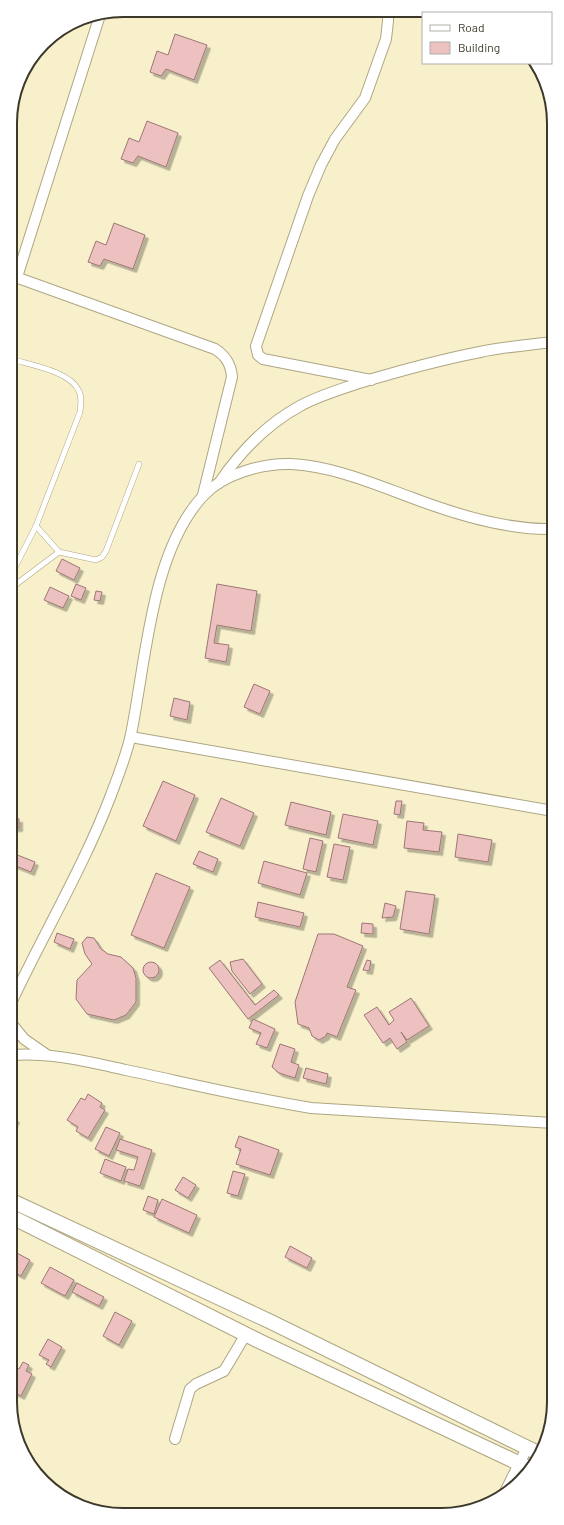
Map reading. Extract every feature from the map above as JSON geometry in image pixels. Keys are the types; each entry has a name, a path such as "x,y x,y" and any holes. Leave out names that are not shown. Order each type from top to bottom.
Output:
{"main road":[{"path":"17,1203 269,1321 535,1452"},
{"path":"17,1220 246,1334 526,1466"}],"street":[{"path":"371,380 263,359 258,355 256,346 308,196 321,165 335,139 366,98 386,39 388,17"},
{"path":"17,267 98,20"},
{"path":"17,277 215,349 223,354 231,368 232,377 203,495 177,534 158,587 131,737 111,794 90,845 41,939 17,990"},
{"path":"217,485 232,463 253,441 277,420 300,406 325,395 371,380 481,352 547,343"},
{"path":"203,495 217,485 242,472 258,467 292,464 342,474 462,514 507,525 547,529"},
{"path":"131,737 547,809"},
{"path":"17,1030 24,1039 47,1055"},
{"path":"17,1056 47,1055 273,1102 311,1108 547,1123"},
{"path":"175,1439 190,1389 196,1384 224,1372 246,1334"},
{"path":"526,1465 527,1448"}],"lane":[{"path":"17,361 65,376 71,380 79,390 81,399 80,412 36,526 17,564"},
{"path":"36,526 59,552 96,560 102,557 106,551 139,464"},
{"path":"17,584 59,552"}],"building":[{"path":"175,34 207,45 194,80 166,69 161,76 150,72 157,51 168,55"},
{"path":"147,121 178,133 166,167 138,156 133,163 121,159 129,138 139,142"},
{"path":"114,223 145,235 133,269 104,259 100,266 88,262 96,241 106,245"},
{"path":"62,559 80,568 74,580 56,571"},
{"path":"76,584 86,588 81,600 71,596"},
{"path":"217,584 257,591 251,631 217,625 214,643 229,645 226,662 205,658"},
{"path":"50,587 69,596 63,608 44,600"},
{"path":"96,591 102,592 100,601 94,600"},
{"path":"254,684 270,691 260,714 244,707"},
{"path":"174,698 190,702 187,720 170,716"},
{"path":"163,781 195,795 176,841 143,826"},
{"path":"221,798 254,813 240,846 206,832"},
{"path":"396,801 402,801 400,815 394,814"},
{"path":"291,802 331,812 326,835 285,825"},
{"path":"343,814 378,821 373,845 338,838"},
{"path":"17,819 19,819 19,828 17,828"},
{"path":"407,821 424,823 423,830 442,832 439,852 404,848"},
{"path":"458,834 492,840 488,862 455,857"},
{"path":"310,838 323,841 316,872 303,869"},
{"path":"334,844 350,847 343,880 327,877"},
{"path":"199,851 218,859 213,872 193,864"},
{"path":"17,855 35,862 31,872 17,866"},
{"path":"264,861 307,873 300,895 258,883"},
{"path":"156,873 190,887 164,948 131,935"},
{"path":"406,891 435,895 429,934 400,929"},
{"path":"258,902 304,913 300,927 255,917"},
{"path":"385,903 396,906 393,917 382,918"},
{"path":"362,923 373,924 373,934 361,933"},
{"path":"57,933 74,939 70,949 54,942"},
{"path":"318,934 334,934 363,946 347,987 356,990 337,1037 327,1033 326,1036 319,1040 312,1036 309,1028 298,1024 295,1002"},
{"path":"87,937 94,938 101,949 108,954 121,957 133,968 136,978 136,1002 126,1015 114,1020 87,1014 76,999 77,980 92,964 85,954 82,943"},
{"path":"243,959 262,984 250,994 232,971 230,962"},
{"path":"220,960 255,1005 274,990 279,995 248,1019 209,968"},
{"path":"367,960 371,961 369,971 363,970"},
{"path":"151,962 158,967 159,970 154,977 151,978 144,973 143,970 148,963"},
{"path":"411,998 429,1026 407,1040 401,1032 407,1042 397,1049 390,1038 383,1043 364,1015 377,1007 389,1025 394,1020 389,1012"},
{"path":"253,1019 275,1029 267,1048 256,1044 261,1033 249,1028"},
{"path":"280,1044 295,1049 291,1062 299,1065 295,1078 279,1073 272,1067"},
{"path":"306,1068 328,1074 326,1084 303,1078"},
{"path":"88,1094 102,1103 100,1107 105,1110 88,1138 76,1131 78,1127 67,1120 81,1098 85,1100"},
{"path":"106,1127 120,1133 109,1156 95,1149"},
{"path":"239,1136 279,1150 270,1175 236,1164 241,1149 235,1147"},
{"path":"120,1139 152,1150 140,1186 124,1181 128,1169 134,1170 138,1157 116,1150"},
{"path":"105,1159 126,1167 121,1181 100,1173"},
{"path":"233,1171 245,1174 238,1196 227,1193"},
{"path":"183,1177 196,1185 188,1198 175,1190"},
{"path":"148,1196 158,1200 154,1214 143,1210"},
{"path":"162,1199 197,1215 189,1233 154,1217"},
{"path":"290,1246 312,1258 307,1268 285,1257"},
{"path":"17,1253 30,1260 21,1276 17,1274"},
{"path":"50,1267 74,1280 65,1296 41,1283"},
{"path":"77,1283 104,1297 99,1306 72,1292"},
{"path":"115,1312 132,1321 119,1345 103,1336"},
{"path":"48,1339 62,1347 51,1367 46,1364 49,1360 39,1355"},
{"path":"23,1362 29,1365 26,1371 32,1374 21,1396 17,1394 17,1368 19,1369"}]}
